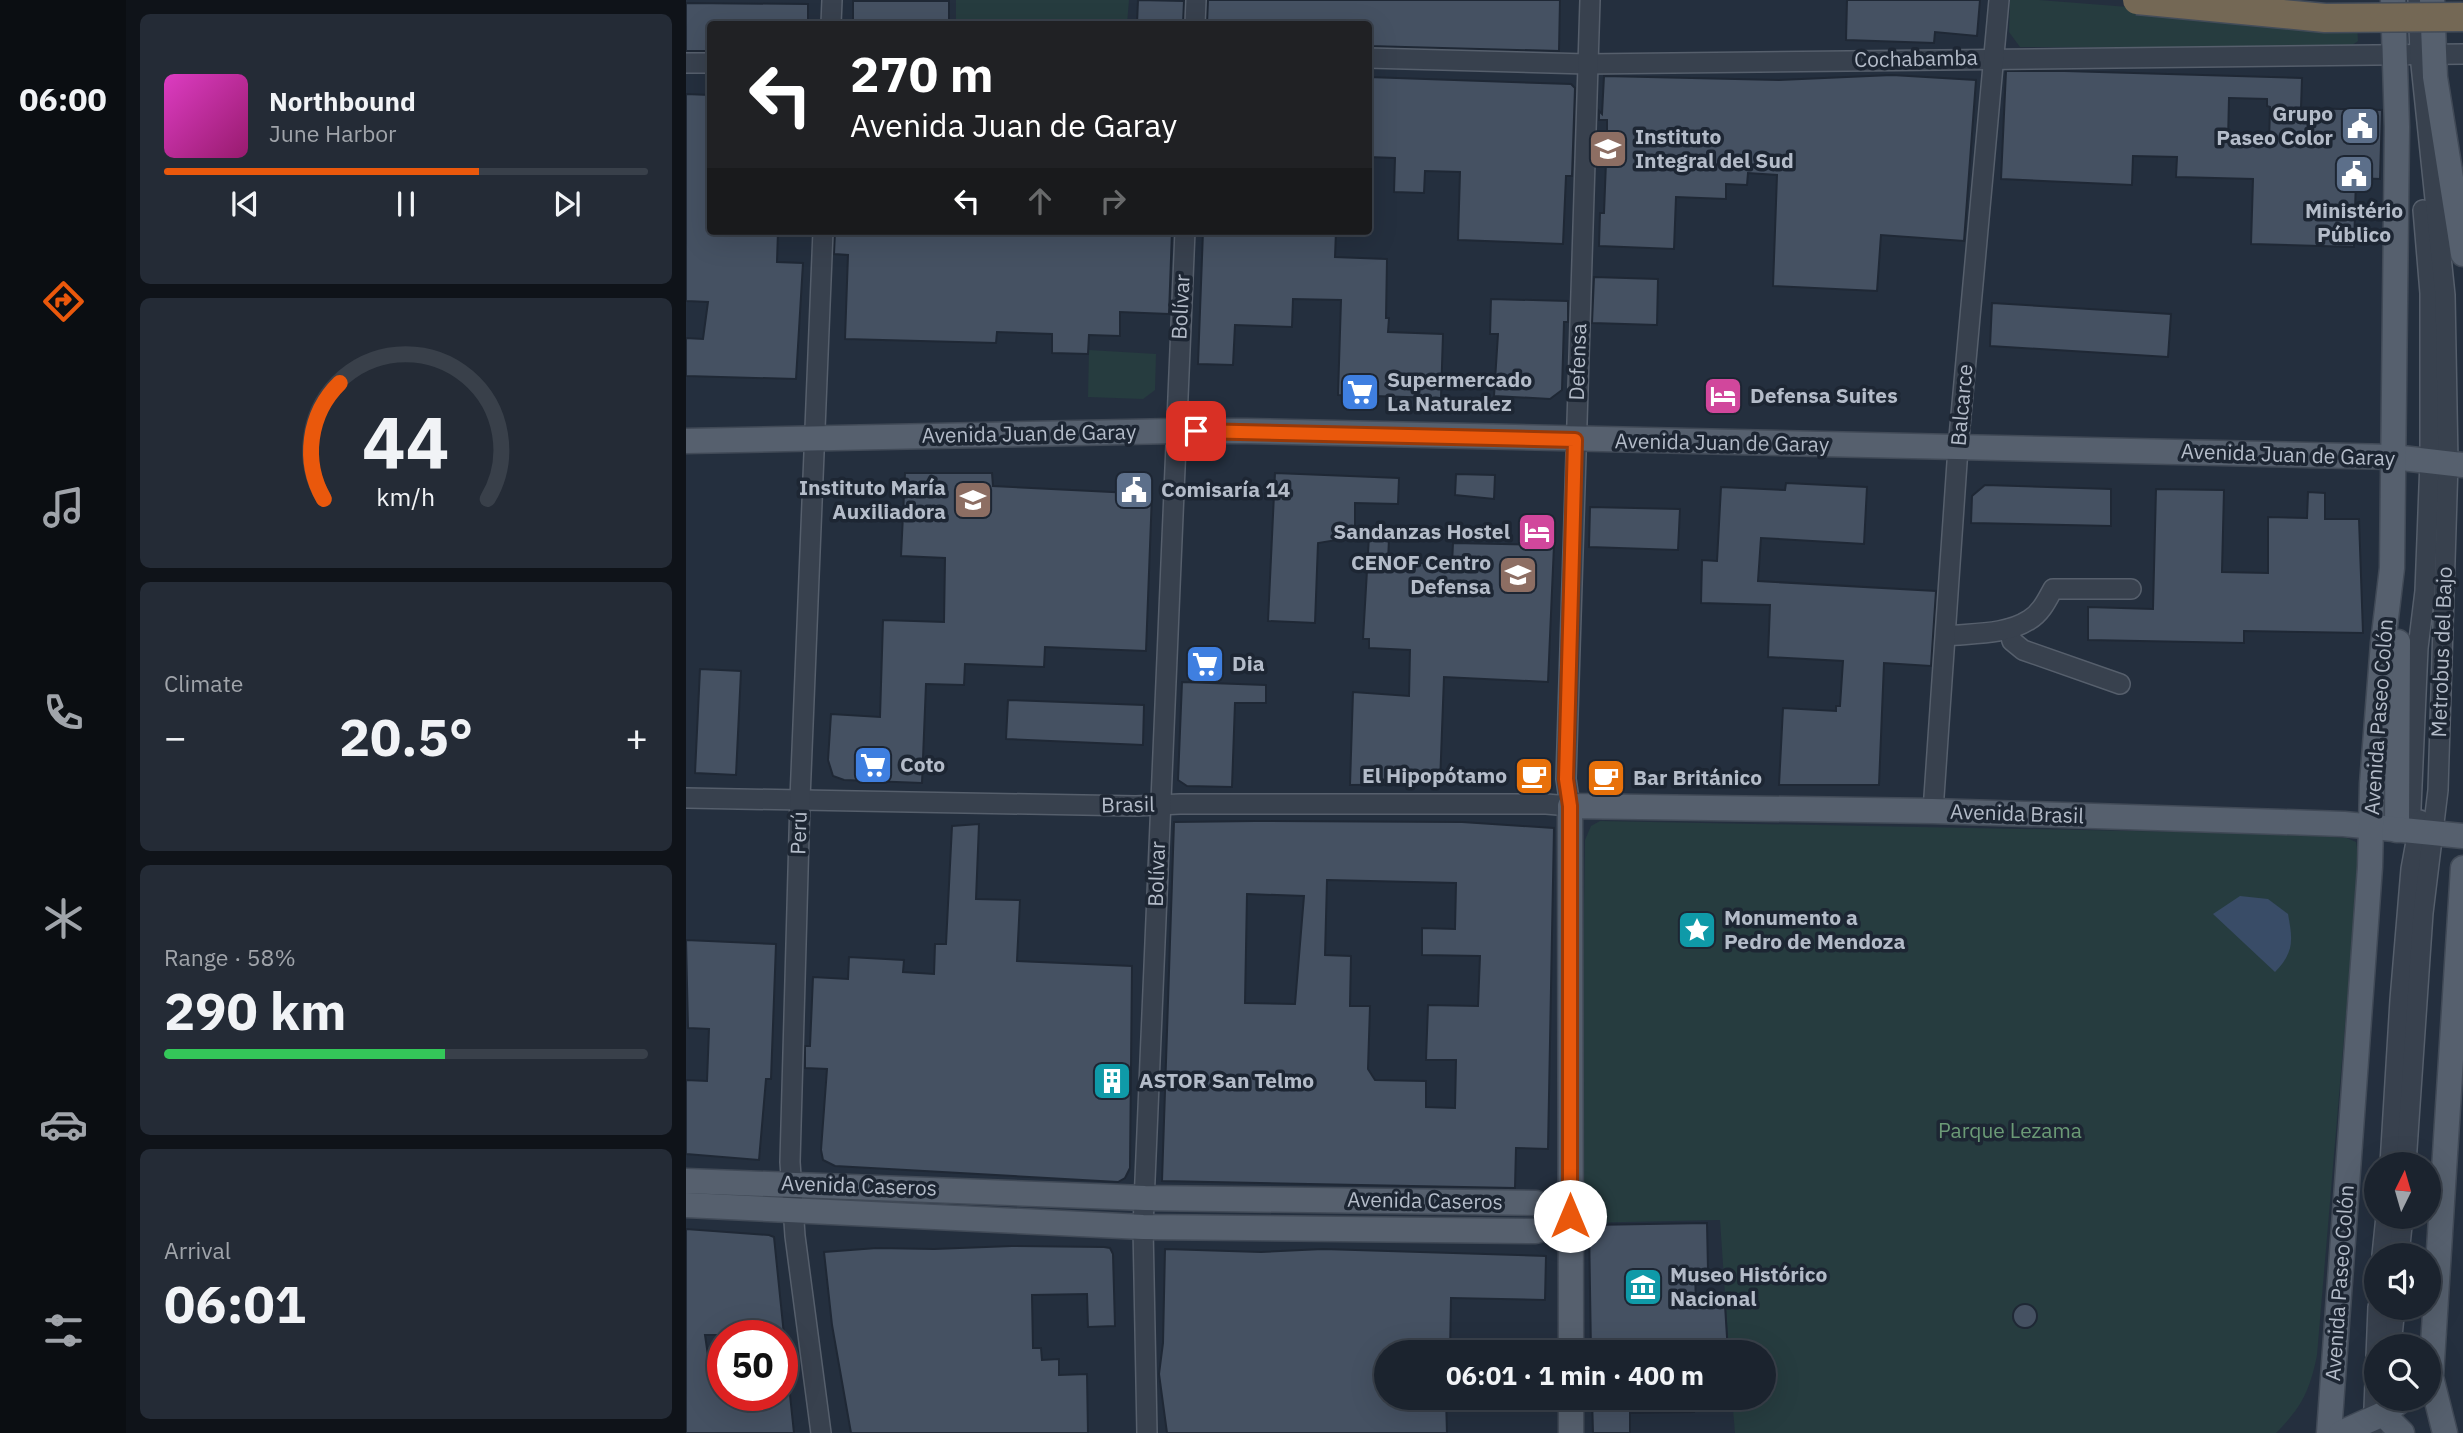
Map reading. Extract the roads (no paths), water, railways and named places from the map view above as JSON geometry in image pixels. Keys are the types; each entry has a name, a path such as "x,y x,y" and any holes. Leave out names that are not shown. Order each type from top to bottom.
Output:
{"highway":[{"path":"2137,0 2325,18 2463,17"}],"main road":[{"name":"Avenida Paseo Colón","path":"2393,0 2414,55 2435,77 2463,254"},
{"name":"Avenida Paseo Colón","path":"2329,1433 2370,881 2382,656 2392,568 2397,127 2414,55 2432,0"},
{"name":"Avenida Juan de Garay","path":"686,441 1174,430 2393,457 2447,463"},
{"path":"2392,568 2415,831"},
{"name":"Avenida Brasil","path":"1570,806 1933,811 2371,827 2463,836"},
{"name":"Defensa","path":"1570,806 1570,1340"},
{"path":"2433,1334 2463,868"},
{"name":"Avenida Caseros","path":"686,1181 1144,1198 1536,1203 1570,1216"},
{"name":"Avenida Caseros","path":"686,1205 1143,1227 1536,1231 1570,1216"},
{"path":"1571,1410 1571,1433"},
{"path":"2439,1411 2445,1433"},
{"path":"2341,1433 2382,1422 2402,1433"}],"street":[{"path":"831,21 832,0"},
{"path":"1195,21 1196,0"},
{"name":"Balcarce","path":"1933,811 1958,448 1999,0"},
{"name":"Metrobus del Bajo","path":"2391,1152 2415,831 2418,648 2447,463 2430,293 2408,0"},
{"name":"Metrobus del Bajo","path":"2407,1152 2423,913 2415,831 2438,790 2447,463 2445,295 2425,99 2414,55 2418,0"},
{"name":"Defensa","path":"1570,806 1566,779 1575,440 1587,64 1592,10"},
{"path":"1773,47 1789,61"},
{"name":"Cochabamba","path":"1372,58 1587,64 2463,54"},
{"path":"686,63 707,63"},
{"name":"Perú","path":"821,1433 791,1184 800,799 823,235"},
{"name":"Bolívar","path":"1147,1433 1143,1227 1174,430 1185,235"},
{"path":"1945,636 2008,629 2030,620 2044,607 2053,589 2131,589"},
{"path":"2008,629 2012,641 2023,650 2120,684"},
{"name":"Brasil","path":"686,797 1136,806 1570,806"},
{"path":"2378,1320 2382,1422"}],"water":[{"path":"2240,896 2268,899 2288,914 2291,932 2289,952 2275,972 2213,914"}],"place":[{"name":"Grupo Paseo Color","path":"2360,126"},
{"name":"Instituto Integral del Sud","path":"1608,149"},
{"name":"Ministério Público","path":"2354,174"},
{"name":"Supermercado La Naturalez","path":"1360,392"},
{"name":"Defensa Suites","path":"1723,396"},
{"name":"Comisaría 14","path":"1134,490"},
{"name":"Instituto María Auxiliadora","path":"973,500"},
{"name":"Sandanzas Hostel","path":"1537,532"},
{"name":"CENOF Centro Defensa","path":"1518,575"},
{"name":"Dia","path":"1205,664"},
{"name":"Coto","path":"873,765"},
{"name":"El Hipopótamo","path":"1534,776"},
{"name":"Bar Británico","path":"1606,778"},
{"name":"Monumento a Pedro de Mendoza","path":"1697,930"},
{"name":"ASTOR San Telmo","path":"1112,1081"},
{"name":"Museo Histórico Nacional","path":"1643,1287"}],"park label":[{"name":"Parque Lezama","path":"2010,1131"}]}
